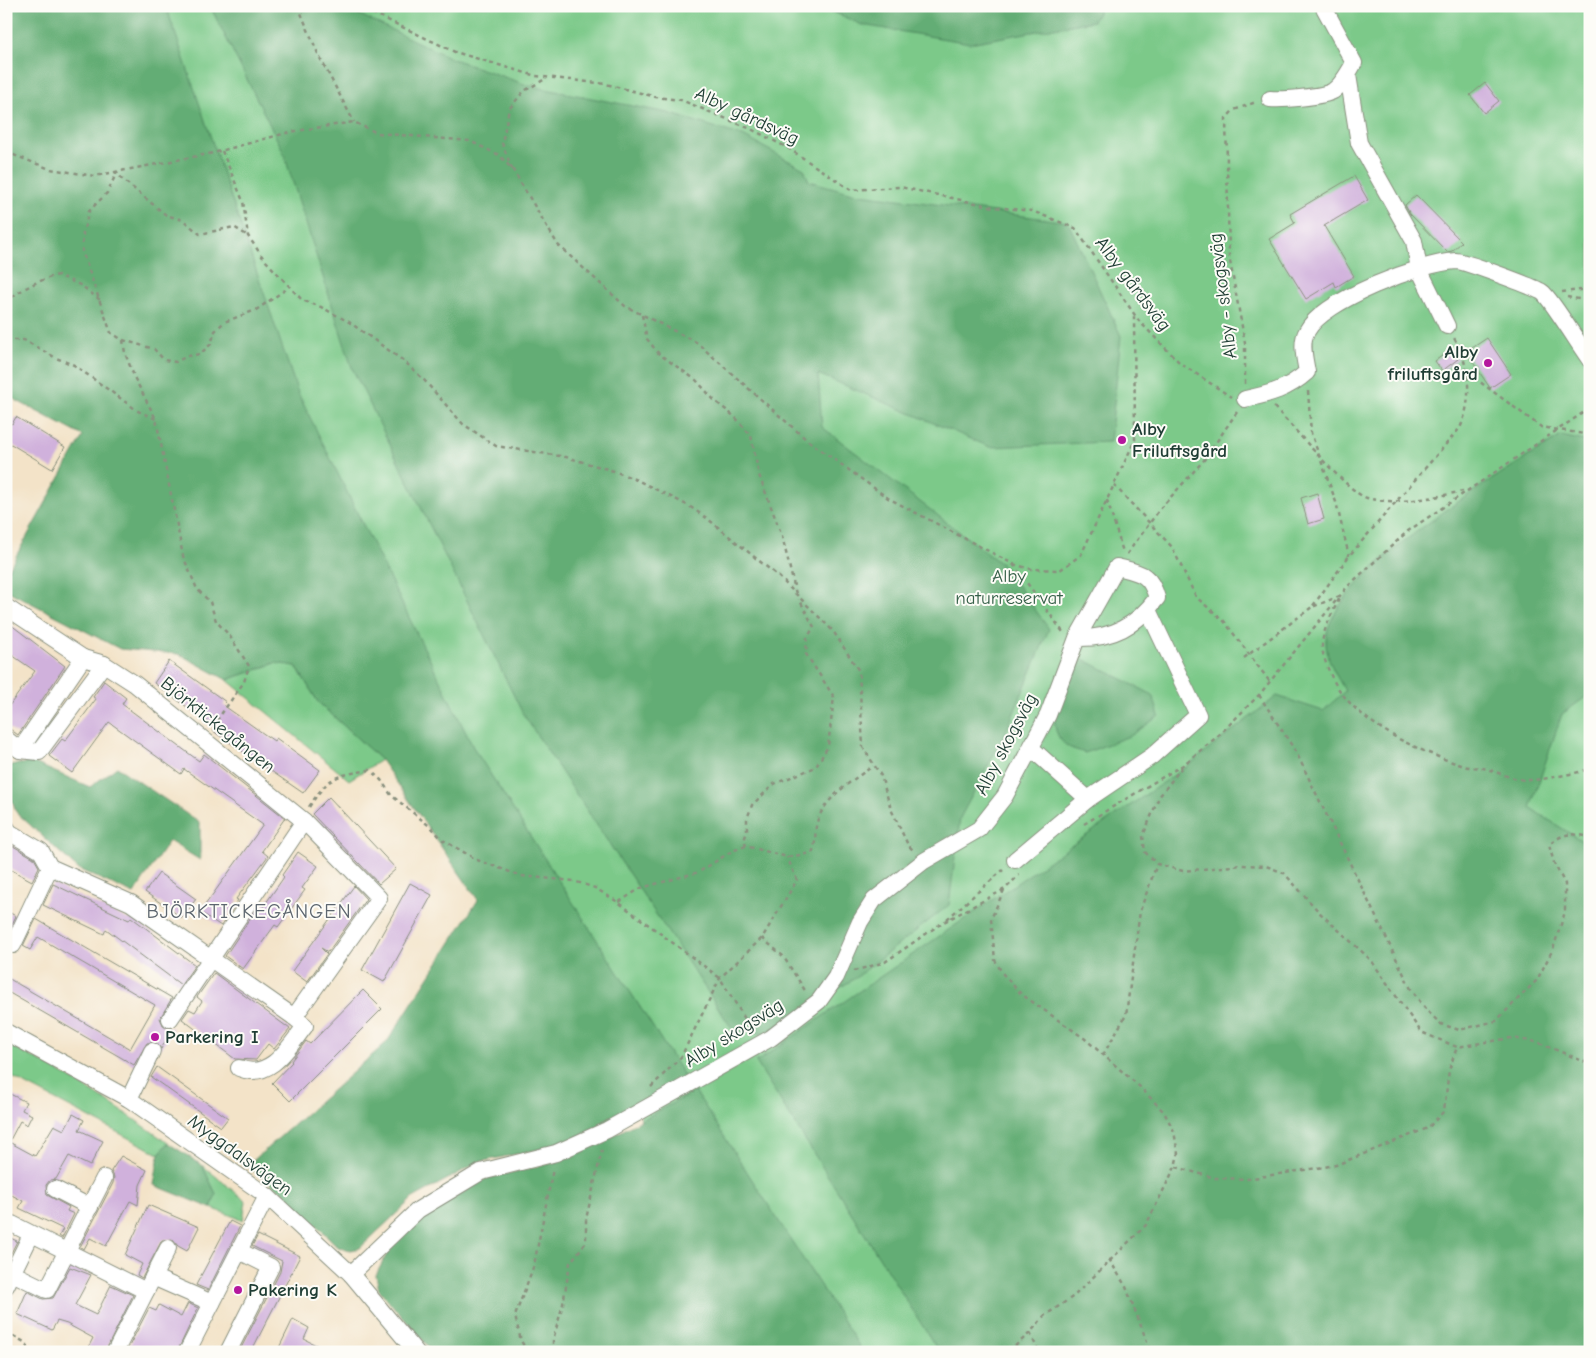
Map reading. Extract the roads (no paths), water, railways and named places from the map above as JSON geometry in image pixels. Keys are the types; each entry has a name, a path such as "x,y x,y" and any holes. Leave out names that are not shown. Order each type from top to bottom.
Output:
{"street":[{"path":"1270,99 1285,100 1332,91 1348,75 1354,63 1323,6"},
{"path":"1348,75 1358,143 1414,241 1419,269 1447,326"},
{"path":"1245,399 1262,396 1292,385 1307,372 1304,342 1306,331 1317,318 1342,300 1419,269 1457,261 1543,293 1590,360"},
{"name":"Alby skogsväg","path":"351,1274 418,1210 481,1172 556,1153 607,1130 761,1044 814,1005 836,977 860,922 874,900 924,861 978,829 1004,796 1048,715 1075,642 1117,567 1143,574 1153,584 1156,598 1148,610"},
{"name":"Björktickegången","path":"6,607 84,658 104,664 135,684 304,821 379,898 294,1017"},
{"path":"1020,864 1088,799 1152,756 1198,716 1148,610 1116,633 1075,642"},
{"path":"20,750 84,658"},
{"path":"6,739 20,750 39,752 104,664"},
{"path":"1031,748 1088,799"},
{"path":"170,1019 304,821"},
{"path":"6,827 8,832 42,851 50,867 131,904 305,1026 286,1051 268,1068 250,1072 240,1068"},
{"path":"12,944 50,867"},
{"name":"Myggdalsvägen","path":"6,1032 129,1099 267,1196 351,1274 416,1352"},
{"path":"129,1099 152,1051"},
{"path":"32,1235 9,1280 47,1290 104,1178"},
{"path":"55,1190 90,1207"},
{"path":"187,1352 267,1196"},
{"path":"6,1221 66,1252 150,1284 212,1303"},
{"path":"115,1352 168,1248"},
{"path":"228,1352 271,1267 239,1251"}],"place":[{"name":"Alby friluftsgård","path":"1488,363"},
{"name":"Alby Friluftsgård","path":"1122,440"},
{"name":"Parkering I","path":"155,1037"},
{"name":"Pakering K","path":"238,1290"}],"district":[{"name":"BJÖRKTICKEGÅNGEN","path":"249,911"}],"park label":[{"name":"Alby naturreservat","path":"1009,587"}]}
